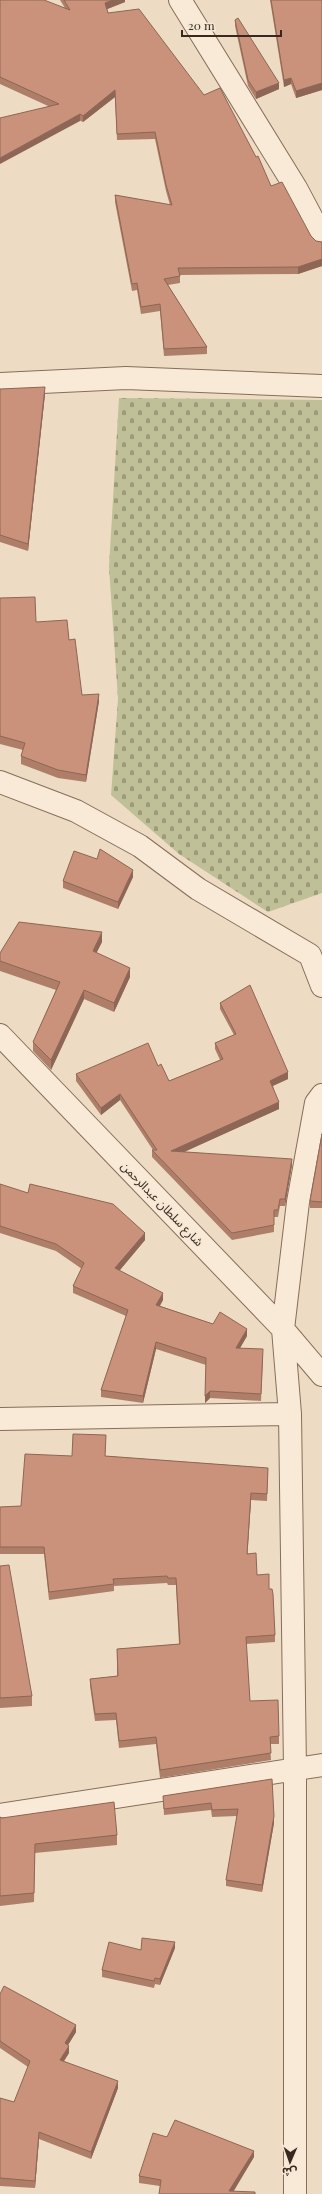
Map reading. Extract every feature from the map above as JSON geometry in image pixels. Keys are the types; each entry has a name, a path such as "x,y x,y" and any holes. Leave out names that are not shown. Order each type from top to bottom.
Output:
{"street":[{"path":"180,0 296,188 322,237"},
{"path":"0,384 126,378 322,386"},
{"path":"0,782 76,811 140,846 198,888 310,955 322,986"},
{"name":"شارع سلطان عبدالرحمن","path":"0,1035 283,1329 322,1376"},
{"path":"295,2194 295,1769 290,1414 283,1329 298,1202 316,1103 322,1095"},
{"path":"0,1419 290,1414"},
{"path":"0,1815 322,1765"}],"green space":[{"path":"119,398 322,400 322,893 268,912 179,854 111,795 118,699 109,567"}],"building":[{"path":"0,0 44,0 70,10 64,0 113,0 105,3 108,13 139,9 204,95 220,88 256,157 258,156 271,186 282,182 311,236 316,241 322,242 322,259 298,267 178,268 180,276 164,279 207,347 164,349 160,304 141,307 137,283 132,284 115,195 172,205 166,185 155,132 117,134 115,90 83,116 80,114 0,158 0,118 59,104 0,77"},
{"path":"271,0 322,0 322,83 296,91 291,78 284,80"},
{"path":"238,18 279,83 256,92 248,80 235,20"},
{"path":"45,387 28,544 0,535 0,389"},
{"path":"35,597 36,622 67,620 69,640 75,639 82,695 99,694 86,775 58,770 21,756 25,743 0,736 0,598"},
{"path":"100,849 133,870 118,902 63,881 74,851 97,859"},
{"path":"19,922 102,932 93,951 130,968 114,1003 84,990 51,1060 33,1042 60,982 0,961 0,953"},
{"path":"250,985 288,1072 270,1081 279,1102 171,1151 292,1159 285,1199 280,1199 278,1210 274,1210 274,1225 232,1233 152,1150 157,1150 120,1094 101,1108 76,1074 148,1043 158,1066 161,1064 169,1081 223,1059 215,1043 236,1034 220,1003"},
{"path":"322,1134 322,1202 310,1201"},
{"path":"0,1184 28,1193 30,1184 113,1204 145,1233 115,1268 163,1293 156,1305 213,1324 220,1312 247,1329 236,1348 263,1349 261,1394 210,1391 205,1396 206,1358 156,1342 143,1396 101,1390 128,1310 73,1286 84,1263 56,1244 0,1226"},
{"path":"73,1434 106,1435 105,1456 268,1468 267,1494 251,1493 247,1554 256,1553 257,1575 269,1574 269,1589 272,1589 273,1594 275,1635 246,1637 250,1701 278,1700 279,1736 270,1737 271,1753 160,1770 156,1737 119,1741 116,1713 95,1714 90,1679 118,1676 117,1649 180,1644 176,1578 168,1578 167,1576 113,1579 114,1584 49,1592 44,1547 0,1547 0,1507 21,1506 25,1454 72,1456"},
{"path":"9,1565 32,1696 0,1698 0,1566"},
{"path":"272,1779 274,1816 262,1885 226,1880 238,1809 212,1810 211,1803 164,1809 163,1796"},
{"path":"114,1802 117,1835 35,1844 34,1893 0,1896 0,1817 2,1818"},
{"path":"142,1938 175,1942 160,1979 155,1978 154,1981 102,1970 109,1942 141,1950"},
{"path":"4,1986 76,2025 65,2043 69,2046 60,2060 118,2081 91,2152 39,2132 35,2181 0,2178 0,2098 14,2102 30,2061 0,2041 0,1994"},
{"path":"175,2120 254,2151 229,2191 255,2192 255,2194 159,2194 161,2180 139,2176 153,2133 167,2137"}]}
